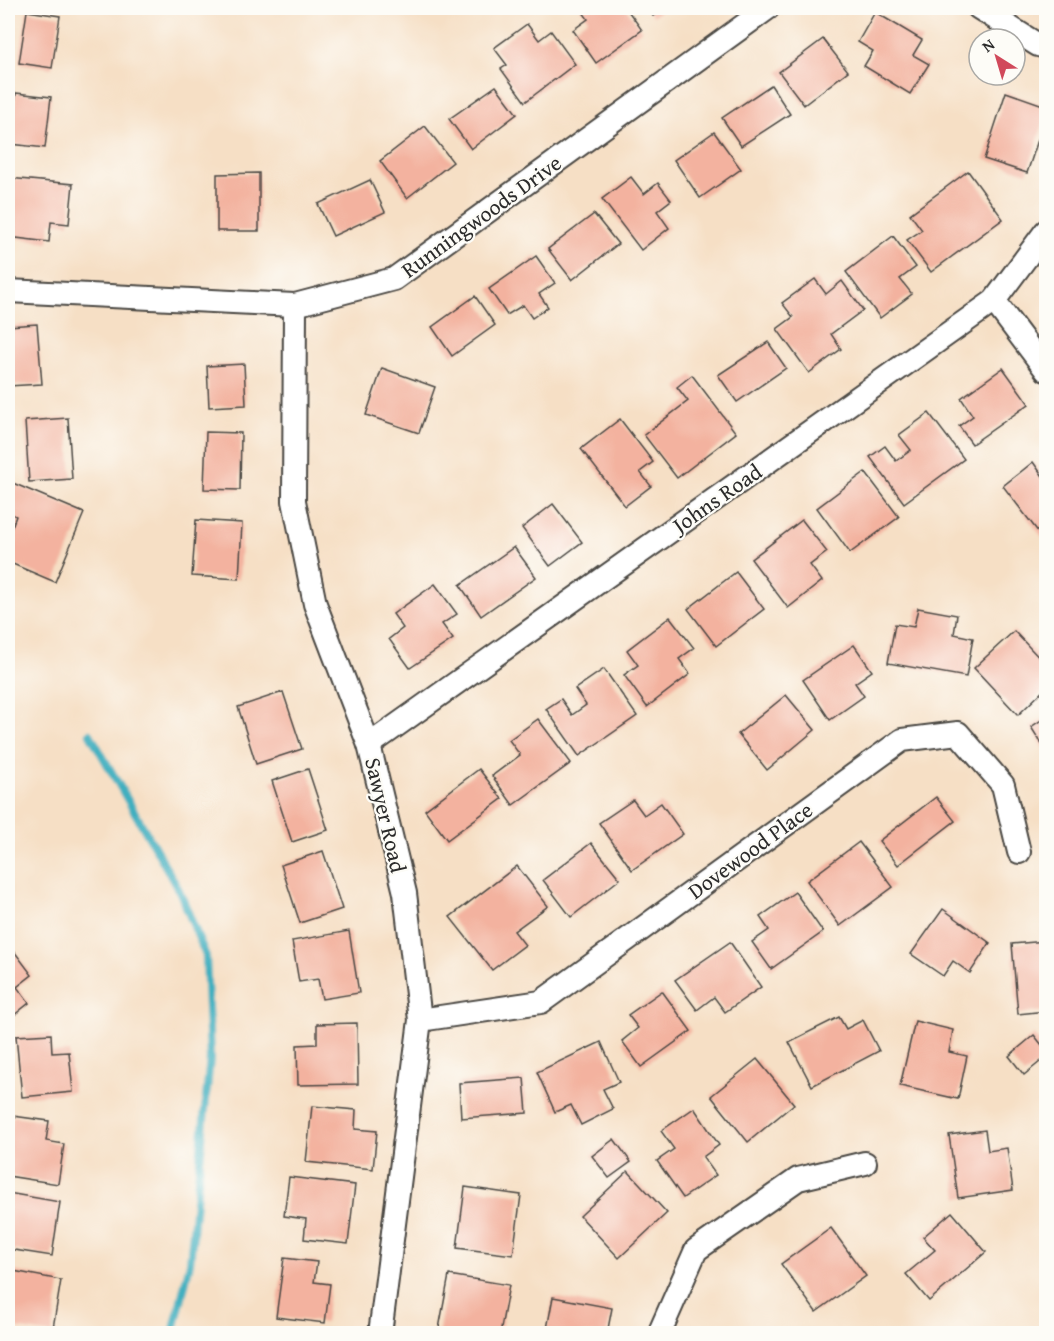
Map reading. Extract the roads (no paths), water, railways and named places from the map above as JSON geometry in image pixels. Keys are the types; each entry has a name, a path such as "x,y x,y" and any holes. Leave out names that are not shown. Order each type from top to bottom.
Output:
{"street":[{"name":"Runningwoods Drive","path":"8,291 295,305 394,279 768,8"},
{"path":"979,8 1038,45 1047,47"},
{"name":"Johns Road","path":"369,745 994,301 1047,231"},
{"path":"994,301 1047,370"},
{"name":"Sawyer Road","path":"295,305 294,501 315,604 369,745 405,893 420,1020 380,1334"},
{"name":"Dovewood Place","path":"420,1020 541,1002 902,740 958,733 1003,784 1019,852"},
{"path":"659,1334 696,1250 798,1179 865,1163"}],"waterway":[{"path":"90,734 179,890 206,956 210,1058 190,1263 173,1334"}]}
